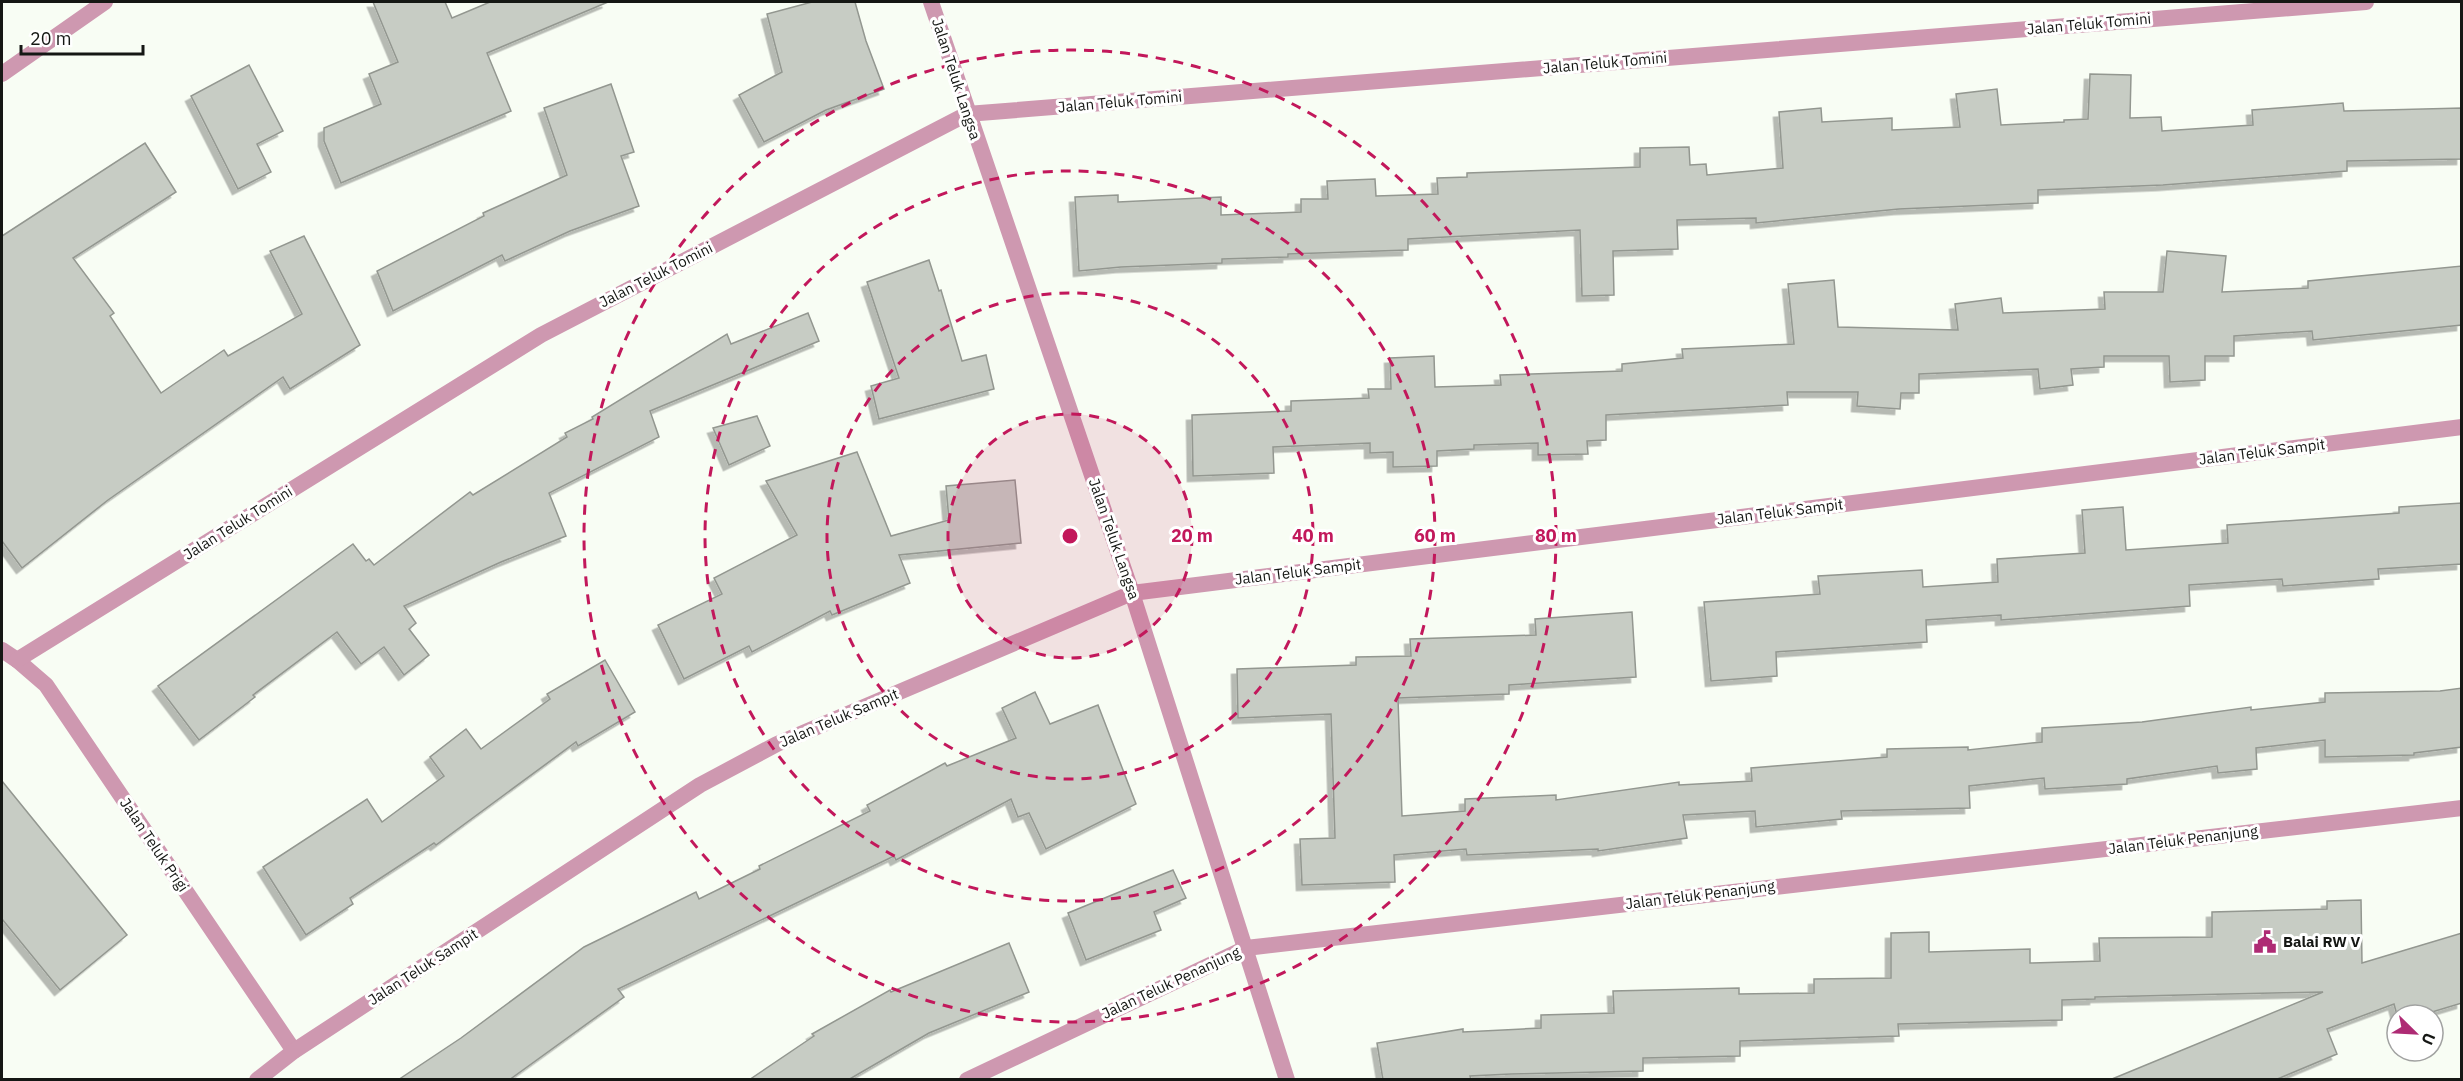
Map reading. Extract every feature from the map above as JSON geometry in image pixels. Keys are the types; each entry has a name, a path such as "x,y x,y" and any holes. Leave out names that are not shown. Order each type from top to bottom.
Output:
{"street":[{"path":"2,74 105,2"},
{"name":"Jalan Teluk Langsa","path":"931,2 1132,593 1287,1080"},
{"name":"Jalan Teluk Tomini","path":"18,660 541,335 968,114 2366,2"},
{"name":"Jalan Teluk Sampit","path":"256,1080 294,1051 700,785 777,744 1132,593 2462,428"},
{"name":"Jalan Teluk Prigi","path":"2,650 18,660 46,685 294,1051"},
{"name":"Jalan Teluk Penanjung","path":"967,1080 1246,948 2462,808"}],"building":[{"path":"373,2 445,2 452,18 490,2 608,2 487,53 511,111 341,183 324,141 324,128 381,104 369,74 398,62"},
{"path":"812,2 855,2 866,41 884,89 826,110 764,142 739,95 782,72 767,14"},
{"path":"249,65 283,131 257,144 271,172 238,189 191,96"},
{"path":"2090,74 2131,75 2130,118 2161,117 2162,131 2253,125 2252,110 2343,103 2344,111 2462,108 2462,159 2347,161 2347,171 2163,185 2038,190 2038,203 1899,209 1756,223 1756,218 1677,220 1678,249 1613,251 1614,295 1582,296 1580,230 1408,239 1408,250 1288,254 1288,257 1222,259 1222,263 1079,271 1075,197 1118,195 1118,202 1221,197 1221,215 1301,212 1301,199 1328,199 1327,181 1375,179 1376,196 1438,194 1437,178 1467,177 1467,173 1640,167 1640,148 1689,147 1690,165 1706,164 1707,175 1783,168 1779,112 1821,108 1822,122 1892,118 1892,130 1960,127 1956,94 1997,89 2001,125 2064,122 2064,120 2088,119"},
{"path":"611,84 634,152 621,156 639,206 570,231 505,261 502,255 393,311 377,271 484,216 483,213 567,175 544,108"},
{"path":"145,143 176,192 73,258 114,313 110,316 161,393 224,350 228,356 302,314 270,251 304,236 360,345 290,389 283,377 108,500 22,568 2,541 2,236"},
{"path":"2167,251 2226,256 2222,292 2308,288 2308,281 2462,266 2462,325 2313,340 2312,331 2234,336 2234,356 2205,356 2205,380 2170,382 2169,356 2104,356 2104,367 2071,369 2073,385 2040,389 2038,369 1919,374 1919,393 1901,393 1900,409 1857,406 1858,392 1787,392 1788,405 1606,415 1606,440 1587,441 1588,454 1538,455 1538,443 1474,445 1474,449 1437,451 1437,466 1393,467 1393,452 1370,453 1370,443 1273,447 1274,473 1193,476 1192,415 1291,411 1291,401 1369,398 1368,389 1391,389 1390,358 1434,356 1435,387 1501,385 1500,375 1622,371 1622,364 1683,358 1682,349 1794,344 1788,284 1834,280 1838,327 1958,330 1955,304 2001,298 2003,313 2105,309 2104,292 2163,292"},
{"path":"929,260 939,291 941,290 962,361 986,355 994,389 879,419 871,386 899,378 867,282"},
{"path":"808,313 819,341 650,411 659,437 549,493 566,536 501,562 404,606 416,623 409,629 429,655 404,675 384,647 361,664 337,632 253,695 255,697 199,740 158,686 353,544 366,561 369,559 374,565 470,492 473,495 567,437 565,433 593,419 592,417 727,334 731,344"},
{"path":"757,416 770,446 729,465 713,428"},
{"path":"857,452 891,536 949,520 946,486 1015,480 1021,543 899,555 910,583 832,615 830,611 752,652 749,646 684,679 658,625 722,594 714,578 797,535 766,481"},
{"path":"2462,503 2462,564 2378,569 2379,579 2283,586 2282,579 2189,585 2190,606 2001,620 2001,615 1926,620 1927,642 1776,652 1777,676 1711,681 1704,602 1820,594 1818,576 1922,570 1923,587 1998,582 1997,559 2085,553 2082,510 2123,507 2126,550 2228,543 2227,525 2399,513 2399,507"},
{"path":"1632,612 1636,677 1509,685 1509,694 1398,698 1402,816 1465,811 1465,799 1556,795 1556,800 1679,782 1679,785 1752,781 1751,768 1887,757 1887,749 1968,747 1968,750 2042,742 2042,728 2142,722 2251,707 2251,710 2325,702 2325,693 2440,691 2462,688 2462,747 2414,753 2414,755 2325,757 2325,740 2256,748 2257,769 2218,773 2217,766 2127,779 2127,784 2045,789 2044,778 1969,786 1970,808 1841,811 1842,819 1756,827 1755,811 1683,815 1687,838 1598,851 1598,849 1467,855 1466,849 1394,855 1395,882 1302,885 1300,839 1335,838 1331,714 1238,718 1237,669 1356,665 1356,657 1411,656 1410,639 1536,635 1535,619"},
{"path":"605,660 635,712 578,746 576,742 436,845 434,843 350,898 353,904 306,935 263,867 367,799 382,822 444,776 430,757 466,729 481,749 550,699 547,694"},
{"path":"1035,692 1050,724 1098,705 1136,804 1046,849 1029,813 1018,817 1011,799 896,860 894,856 618,989 624,997 509,1080 398,1080 461,1038 584,947 696,892 699,899 760,869 759,866 870,811 867,805 945,763 947,766 1016,738 1002,708"},
{"path":"2,781 127,935 60,990 2,919"},
{"path":"1173,870 1186,898 1154,912 1161,930 1086,960 1068,913"},
{"path":"2361,900 2362,963 2462,933 2462,1003 2445,1008 2445,1003 2385,1003 2385,1007 2327,1029 2337,1054 2275,1080 2112,1079 2323,992 2095,997 2095,999 2062,1000 2062,1020 1898,1024 1899,1036 1740,1041 1740,1056 1643,1058 1643,1071 1470,1076 1471,1080 1383,1080 1377,1043 1463,1029 1463,1032 1541,1028 1541,1015 1614,1013 1613,991 1739,988 1739,994 1814,993 1814,979 1891,978 1891,933 1929,932 1929,952 2030,949 2030,963 2100,961 2099,938 2212,937 2212,912 2327,909 2327,901"},
{"path":"1009,943 1029,992 929,1033 848,1080 749,1080 814,1036 812,1034 890,990 891,992"}],"place":[{"name":"Balai RW V","path":"2265,942"}]}
